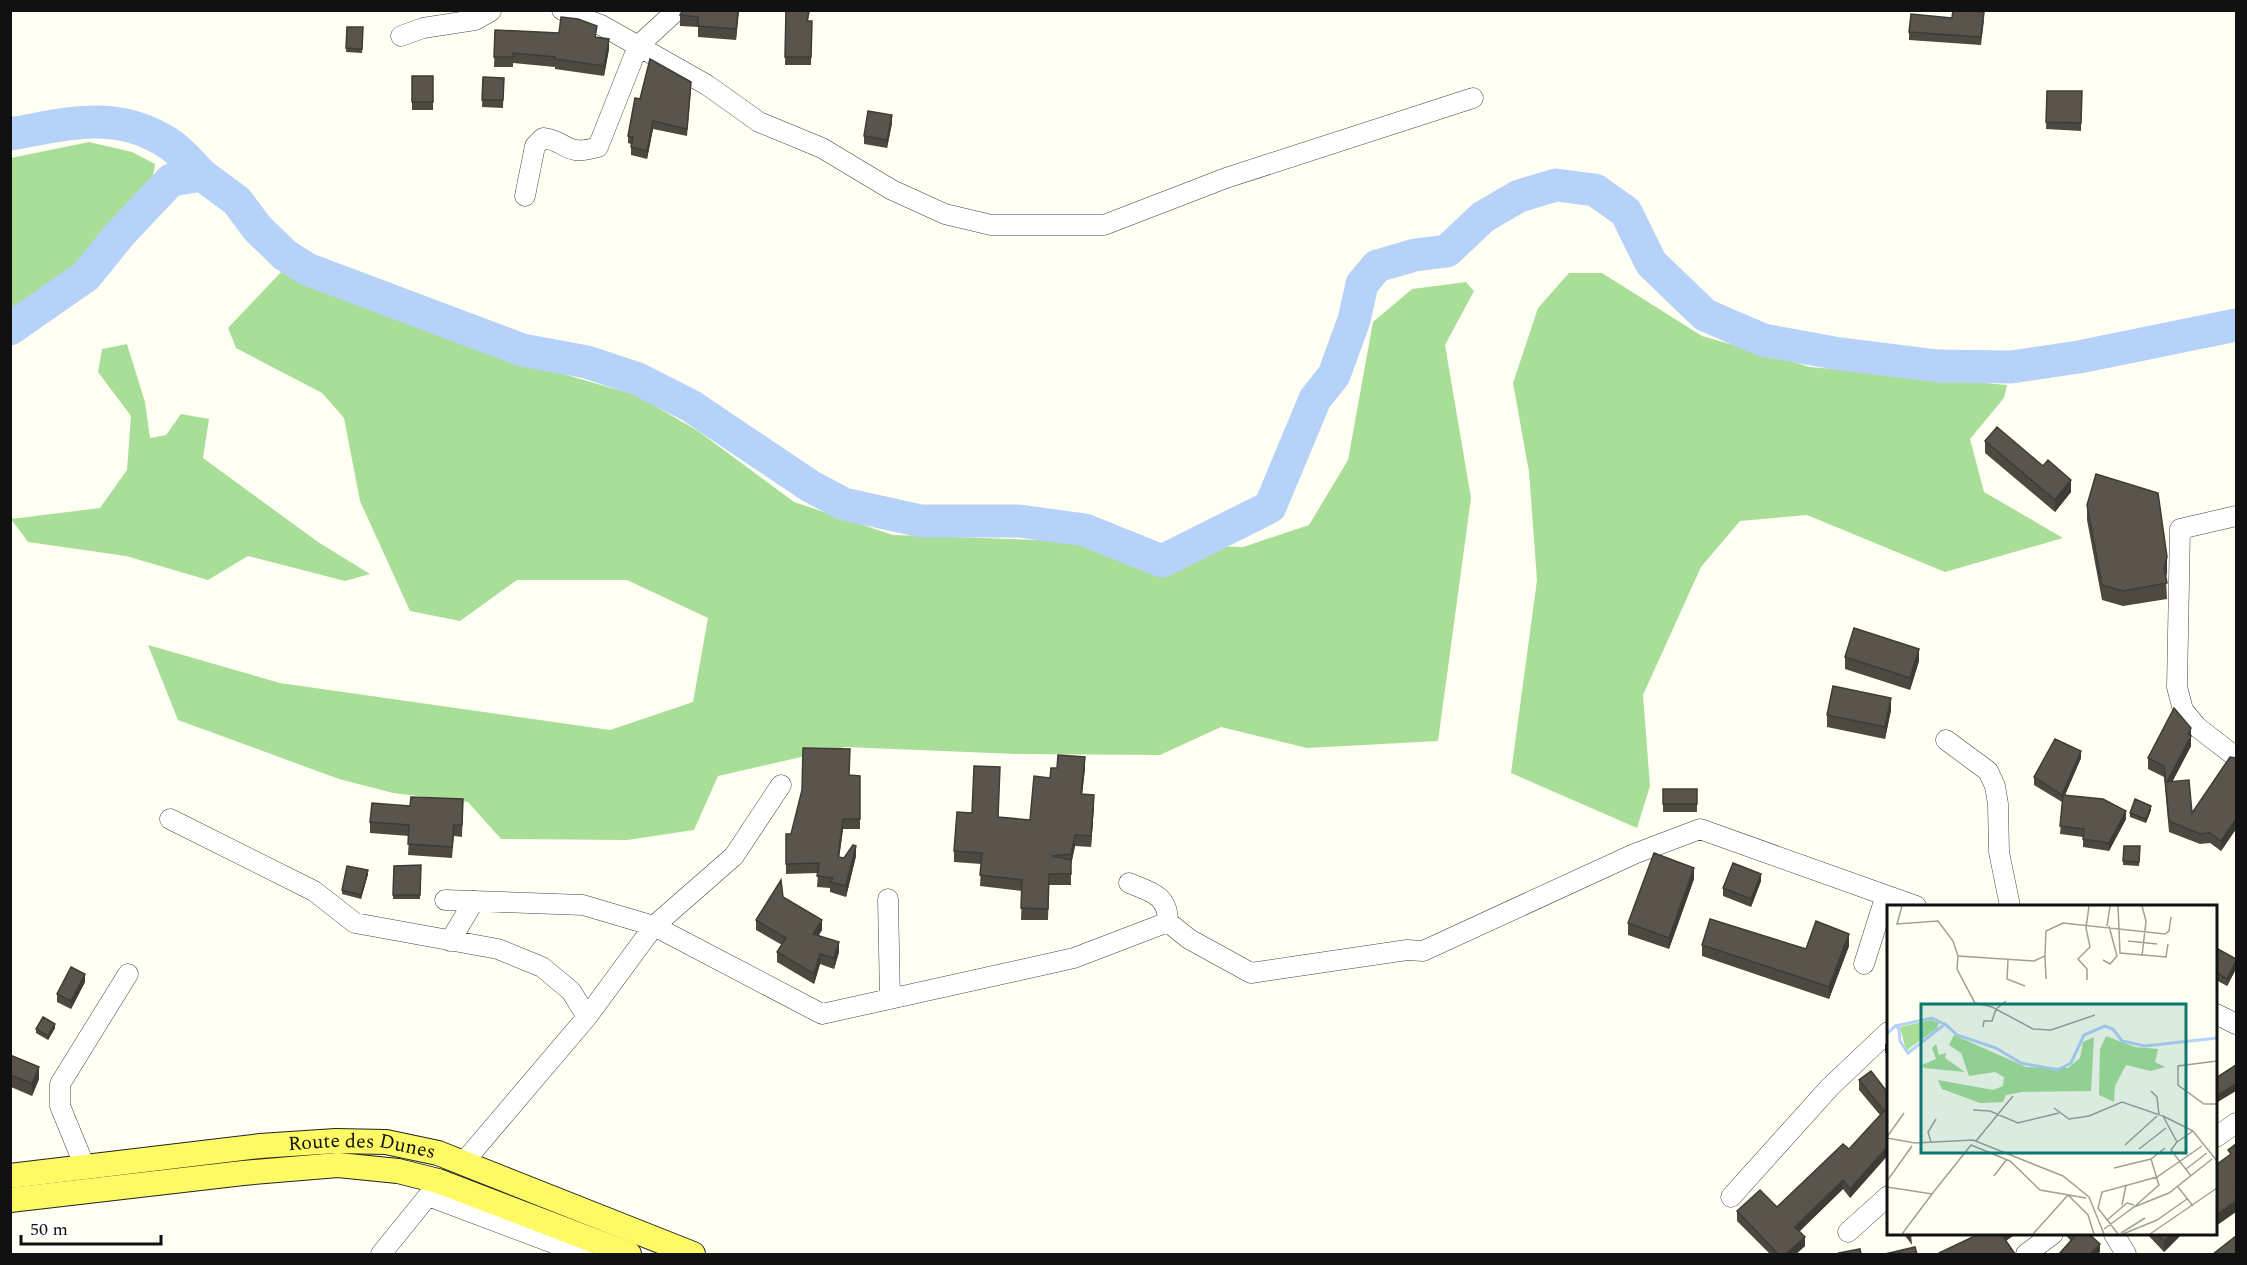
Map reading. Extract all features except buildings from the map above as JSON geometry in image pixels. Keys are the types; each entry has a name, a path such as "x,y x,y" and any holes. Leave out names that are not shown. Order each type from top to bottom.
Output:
{"main road":[{"name":"Route des Dunes","path":"10,1176 260,1146 336,1141 386,1142 438,1153 693,1254"},
{"name":"Route des Dunes","path":"10,1200 243,1173 338,1165 398,1171 438,1181 629,1254"}],"street":[{"path":"562,10 601,25 707,85 759,122 822,148 892,190 945,214 991,225 1104,225 1226,178 1473,98"},
{"path":"525,196 535,146 543,138 550,139 566,149 583,152 598,147 638,46 677,10"},
{"path":"401,36 423,28 475,20 491,11"},
{"path":"2236,516 2180,529 2177,687 2183,710 2197,728 2236,757"},
{"path":"1946,740 1988,771 1995,786 1998,804 1999,852 2010,905"},
{"path":"463,1163 587,1017 654,926 734,856 781,785"},
{"path":"171,819 314,891 355,923 498,949 542,967 571,992 587,1017"},
{"path":"1168,922 1189,939 1251,973 1407,950 1423,951 1634,855 1700,829 1913,905"},
{"path":"1129,883 1156,894 1168,908 1168,922"},
{"path":"1864,964 1886,895"},
{"path":"888,899 890,999"},
{"path":"445,900 584,905 654,926 822,1014 1074,958 1168,922"},
{"path":"450,941 474,901"},
{"path":"85,1167 60,1106 60,1084 128,974"},
{"path":"2217,1014 2236,1024"},
{"path":"1731,1197 1830,1087 1887,1033"},
{"path":"2217,1136 2236,1123"},
{"path":"381,1254 428,1196 582,1254"},
{"path":"1848,1232 1887,1197"},
{"path":"2026,1254 2050,1235"},
{"path":"2115,1235 2126,1254"}],"green space":[{"path":"89,142 132,152 155,164 146,193 126,223 90,263 63,286 11,321 11,158"},
{"path":"284,269 507,358 636,395 698,431 794,502 893,535 1243,547 1309,525 1348,460 1373,322 1412,289 1466,282 1474,291 1445,345 1471,498 1438,741 1307,748 1221,727 1160,755 1016,754 845,747 718,776 694,830 627,840 501,839 468,802 393,793 339,779 178,720 148,645 280,683 610,730 693,702 708,618 627,580 517,580 460,621 410,611 360,501 344,418 322,393 236,348 228,328"},
{"path":"1569,273 1602,273 1702,336 1810,367 2007,385 2004,398 1970,439 1984,492 2063,538 1945,572 1807,515 1740,521 1701,567 1643,695 1650,786 1637,828 1511,773 1537,580 1529,472 1513,383 1538,308"},
{"path":"127,344 145,402 150,438 166,435 181,414 209,419 203,458 318,542 370,574 345,581 248,556 208,580 126,556 28,542 11,519 100,508 127,470 131,416 98,372 102,349"}],"waterway":[{"path":"10,134 72,123 91,122 129,126 148,132 168,143 202,175"},
{"path":"10,329 86,276 120,234 171,180 202,175 237,201 258,229 285,255 307,269 522,350 587,362 638,379 691,406 810,486 844,504 921,521 1019,521 1085,530 1162,561 1270,507 1315,399 1334,375 1354,320 1362,284 1377,266 1415,255 1447,251 1483,217 1519,196 1556,185 1595,190 1626,212 1651,263 1705,315 1763,340 1834,353 1938,366 2011,367 2079,357 2236,325"}]}
